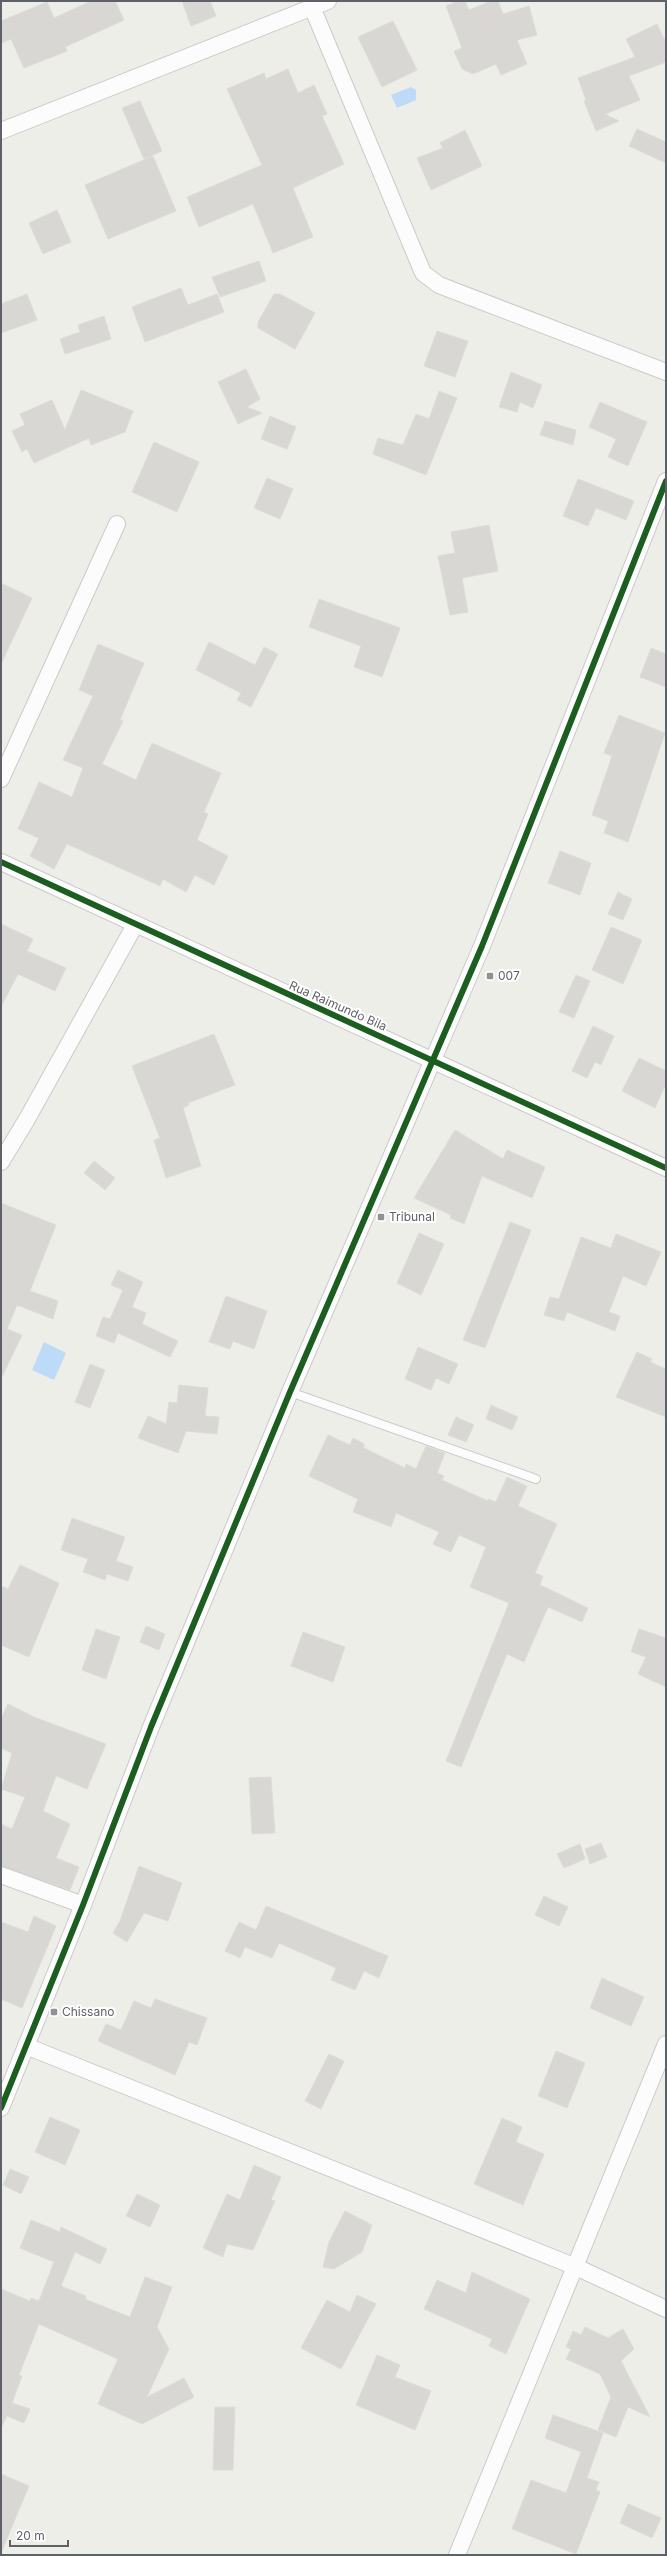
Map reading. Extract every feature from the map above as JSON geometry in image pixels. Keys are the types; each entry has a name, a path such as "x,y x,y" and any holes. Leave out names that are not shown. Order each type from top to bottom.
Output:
{"street":[{"path":"1,131 328,1"},
{"path":"312,7 423,273 439,285 666,372"},
{"path":"1,2108 83,1905 151,1727 290,1392 431,1060 482,946 666,481"},
{"path":"1,778 117,524"},
{"name":"Rua Raimundo Bila","path":"1,862 135,925 666,1168"},
{"path":"1,1162 28,1119 135,925"},
{"path":"1,1875 83,1905"},
{"path":"457,2555 666,2044"},
{"path":"26,2046 576,2267 666,2309"}],"lane":[{"path":"290,1392 536,1478"}],"water":[{"path":"411,87 416,90 416,100 397,108 391,95"},
{"path":"44,1342 66,1353 54,1380 32,1370"}],"building":[{"path":"91,1 115,1 124,20 65,47 67,51 24,68 11,39 1,43 1,21 47,2 54,18"},
{"path":"182,1 210,1 216,16 191,26"},
{"path":"458,1 465,1 469,10 491,1 498,1 503,14 529,6 537,35 517,40 527,64 501,75 496,64 473,74 462,69 454,51 462,48 446,6"},
{"path":"393,21 417,70 382,87 358,37"},
{"path":"657,24 666,43 666,62 629,76 640,100 605,114 619,121 596,131 584,101 586,100 578,78 635,57 626,39"},
{"path":"288,69 298,93 314,85 327,114 322,116 344,164 293,188 313,237 273,253 253,204 199,227 187,197 262,165 227,89 264,73 266,79"},
{"path":"140,101 162,151 144,159 122,108"},
{"path":"637,129 666,142 666,163 629,146"},
{"path":"465,130 482,166 431,190 417,158 443,148 440,143"},
{"path":"153,156 176,211 108,239 85,185"},
{"path":"57,210 71,242 43,254 29,223"},
{"path":"259,261 266,281 220,297 212,277"},
{"path":"181,288 188,305 217,294 224,312 145,342 132,307"},
{"path":"27,294 37,320 1,333 1,304"},
{"path":"274,294 280,294 315,313 295,349 258,328 258,322"},
{"path":"104,316 111,339 65,354 60,339 80,332 78,325"},
{"path":"437,331 468,341 455,377 424,366"},
{"path":"246,369 260,399 247,407 262,413 238,424 218,382"},
{"path":"511,372 542,385 533,408 520,402 517,412 499,407"},
{"path":"81,390 133,411 125,432 91,445 89,438 34,463 27,449 22,452 12,431 25,425 20,414 52,400 65,430"},
{"path":"439,391 457,398 426,475 373,454 378,438 403,445 416,414 429,419"},
{"path":"600,402 647,422 628,466 608,457 616,439 589,427"},
{"path":"270,416 296,427 287,449 261,439"},
{"path":"545,421 576,430 573,445 540,435"},
{"path":"154,442 199,462 177,512 132,492"},
{"path":"267,478 293,489 280,519 254,508"},
{"path":"578,479 634,501 626,520 596,508 588,526 563,516"},
{"path":"489,525 498,571 462,578 468,612 450,615 438,556 455,553 451,532"},
{"path":"1,583 32,598 1,664"},
{"path":"319,599 400,628 382,677 354,667 361,646 309,627"},
{"path":"209,642 255,665 264,647 278,654 251,707 237,700 241,693 196,670"},
{"path":"98,644 144,663 120,720 123,721 102,764 136,780 152,743 221,773 204,812 208,814 197,840 228,856 214,885 195,875 186,892 163,879 160,886 67,844 54,869 30,856 39,838 18,829 39,782 72,797 83,768 63,760 93,696 79,690"},
{"path":"651,648 666,654 666,687 640,677"},
{"path":"619,715 665,733 628,842 604,833 608,821 592,815 612,756 604,753"},
{"path":"560,851 591,863 580,895 548,883"},
{"path":"618,892 632,899 623,920 608,914"},
{"path":"1,924 33,939 27,951 66,968 55,991 18,974 1,1007"},
{"path":"611,927 642,940 623,984 592,970"},
{"path":"576,975 590,981 574,1018 559,1012"},
{"path":"593,1026 614,1036 601,1065 595,1062 587,1078 572,1071"},
{"path":"214,1034 235,1085 188,1103 189,1105 183,1108 201,1166 166,1178 154,1140 160,1138 132,1066"},
{"path":"639,1058 666,1071 666,1084 655,1108 622,1091"},
{"path":"455,1130 503,1159 507,1150 545,1167 532,1198 482,1176 464,1224 450,1218 451,1215 414,1198"},
{"path":"94,1161 115,1178 105,1190 84,1173"},
{"path":"1,1203 56,1225 30,1291 58,1301 53,1319 17,1305 7,1329 22,1335 1,1379"},
{"path":"510,1222 531,1230 485,1348 463,1340"},
{"path":"419,1233 444,1244 421,1295 397,1283"},
{"path":"616,1234 661,1252 646,1286 623,1276 609,1312 620,1316 615,1331 567,1312 564,1321 544,1315 550,1297 559,1299 581,1237 611,1248"},
{"path":"118,1270 143,1282 132,1307 146,1313 142,1324 178,1341 170,1357 118,1333 114,1343 96,1336 103,1317 110,1319 123,1290 111,1285"},
{"path":"226,1296 267,1311 254,1349 233,1341 230,1349 209,1342"},
{"path":"418,1347 458,1364 449,1384 436,1378 431,1390 405,1379"},
{"path":"637,1352 652,1359 650,1362 666,1369 666,1417 616,1397"},
{"path":"90,1364 105,1370 90,1408 75,1402"},
{"path":"179,1385 208,1388 205,1416 219,1417 217,1434 186,1431 178,1453 138,1438 148,1416 166,1424 169,1402 177,1403"},
{"path":"491,1405 518,1417 512,1430 486,1419"},
{"path":"456,1417 474,1425 466,1442 448,1435"},
{"path":"328,1435 350,1445 353,1438 364,1444 364,1448 405,1468 406,1464 416,1469 426,1446 445,1453 437,1473 444,1476 442,1480 488,1501 488,1499 496,1502 507,1477 527,1486 518,1506 557,1524 535,1573 543,1576 540,1585 588,1608 582,1622 548,1607 524,1662 507,1654 461,1767 446,1761 509,1603 470,1587 486,1547 459,1535 451,1552 433,1544 439,1532 396,1513 391,1527 353,1512 358,1499 309,1476"},
{"path":"72,1518 125,1537 116,1561 133,1567 128,1581 107,1574 105,1580 83,1572 88,1559 61,1550"},
{"path":"20,1565 59,1583 29,1657 1,1645 1,1586 8,1589"},
{"path":"146,1626 165,1634 159,1650 140,1642"},
{"path":"96,1629 120,1637 106,1679 82,1670"},
{"path":"639,1629 666,1638 666,1687 638,1674 646,1657 631,1652"},
{"path":"303,1632 345,1647 333,1682 291,1666"},
{"path":"8,1704 34,1717 106,1744 87,1789 56,1776 43,1811 70,1824 56,1858 79,1867 70,1890 1,1866 1,1824 12,1829 25,1797 1,1789 12,1753 1,1748 1,1719"},
{"path":"271,1777 275,1833 252,1834 249,1778"},
{"path":"601,1843 607,1857 590,1864 585,1849"},
{"path":"580,1844 585,1859 564,1868 557,1854"},
{"path":"139,1866 182,1883 168,1921 144,1913 127,1942 113,1933 120,1921"},
{"path":"544,1896 568,1907 559,1926 535,1915"},
{"path":"266,1906 388,1956 379,1978 364,1971 355,1990 331,1980 336,1968 279,1943 272,1958 245,1947 240,1958 225,1951 239,1922 256,1930"},
{"path":"34,1916 56,1926 22,2008 1,1999 1,1922 28,1932"},
{"path":"602,1978 644,1997 631,2026 590,2008"},
{"path":"155,1999 207,2018 197,2045 189,2042 175,2075 98,2041 106,2024 121,2030 134,2001 151,2008"},
{"path":"556,2051 585,2063 567,2108 538,2096"},
{"path":"329,2054 344,2061 321,2109 305,2101"},
{"path":"50,2117 80,2130 65,2165 35,2152"},
{"path":"502,2118 522,2127 516,2142 544,2154 523,2205 474,2184"},
{"path":"254,2165 281,2177 271,2200 275,2201 253,2250 227,2244 223,2257 203,2248 227,2194 240,2200"},
{"path":"10,2169 29,2177 21,2194 3,2185"},
{"path":"137,2194 160,2205 150,2227 126,2216"},
{"path":"345,2211 372,2225 362,2252 334,2269 323,2267 329,2242"},
{"path":"31,2220 60,2232 61,2227 107,2249 100,2264 75,2252 61,2286 86,2296 85,2299 130,2317 145,2277 172,2287 157,2327 169,2349 147,2397 184,2378 194,2397 142,2424 98,2404 118,2359 39,2324 19,2375 22,2376 12,2403 30,2409 24,2423 7,2416 1,2428 1,2289 30,2301 31,2298 39,2301 54,2262 20,2248"},
{"path":"472,2272 530,2299 506,2354 489,2346 492,2339 424,2309 437,2280 466,2293"},
{"path":"357,2295 376,2304 341,2369 301,2348 327,2300 350,2312"},
{"path":"585,2327 608,2338 623,2329 634,2349 621,2361 650,2417 628,2407 616,2437 598,2430 611,2397 600,2374 566,2359 571,2349 566,2347 573,2331 581,2335"},
{"path":"377,2355 400,2365 395,2377 431,2391 415,2430 356,2405"},
{"path":"215,2407 235,2407 233,2470 213,2470"},
{"path":"553,2415 603,2433 587,2478 599,2482 596,2490 600,2492 576,2554 512,2529 531,2480 566,2493 581,2452 545,2438"},
{"path":"1,2474 29,2486 1,2553"},
{"path":"628,2504 661,2518 652,2538 620,2523"}],"cycle path":[{"path":"1,2108 83,1905 151,1727 290,1392 482,946 666,481"},
{"path":"1,862 666,1168"}],"place":[{"name":"007","path":"490,976"},
{"name":"Tribunal","path":"381,1217"},
{"name":"Chissano","path":"54,2012"}]}
